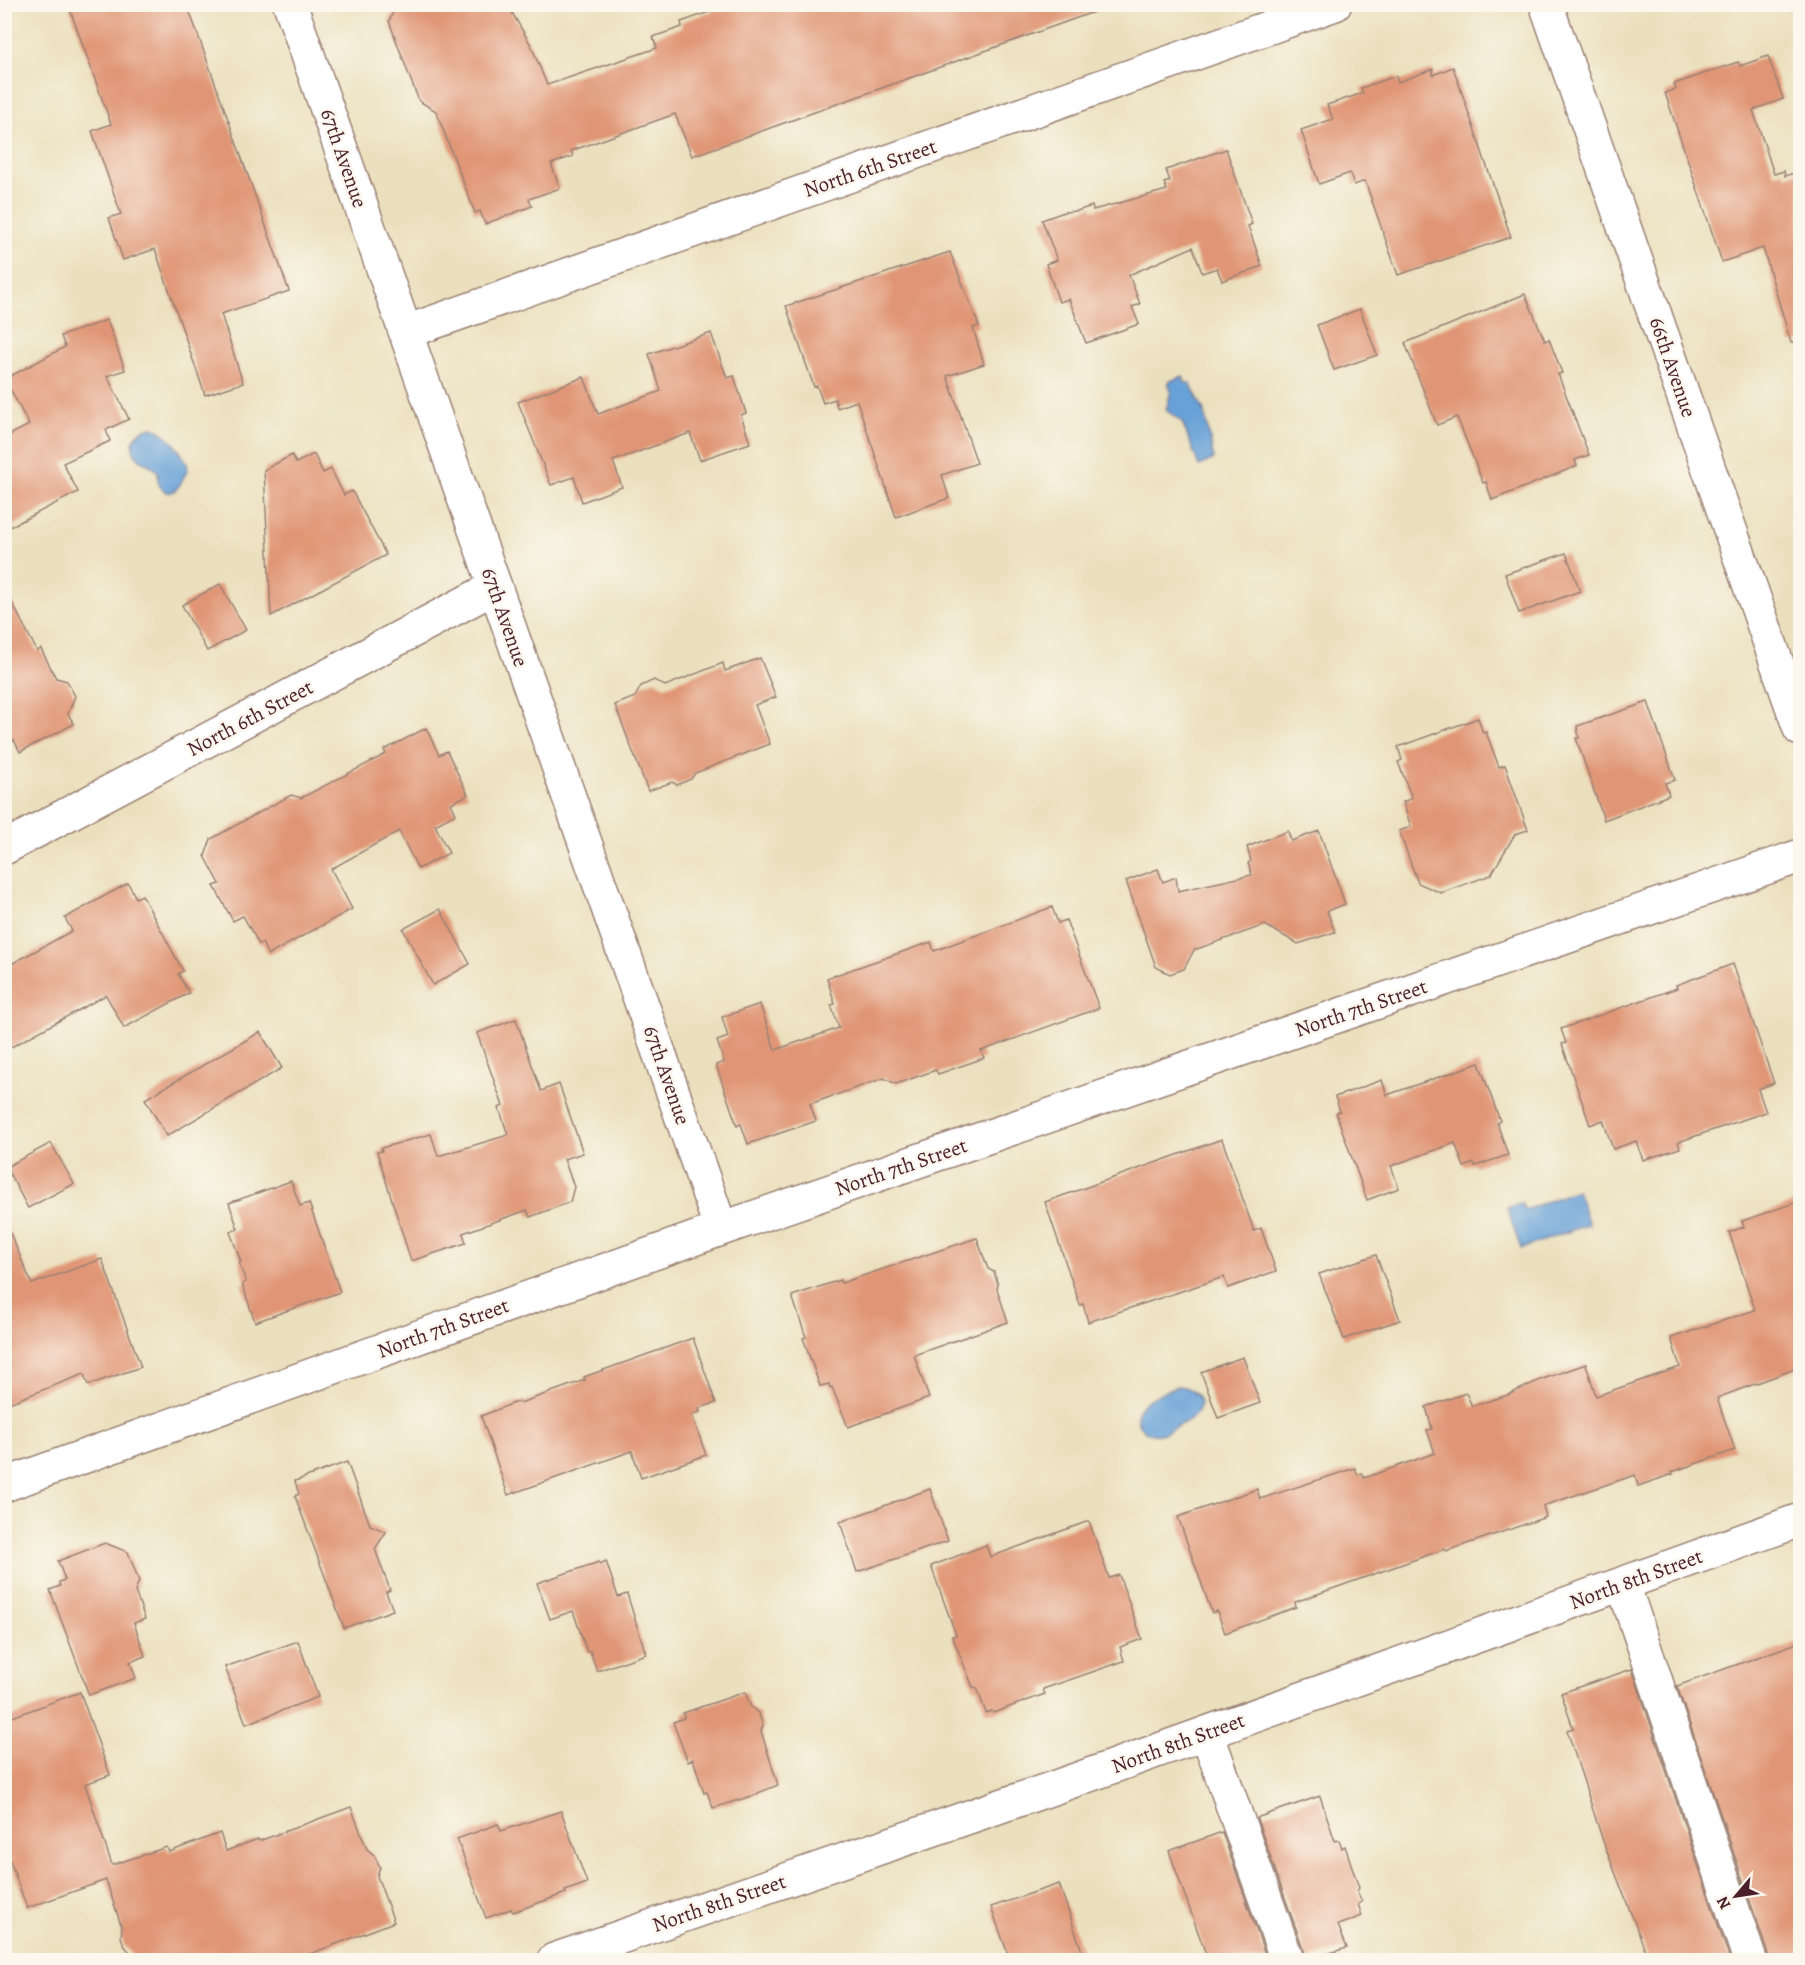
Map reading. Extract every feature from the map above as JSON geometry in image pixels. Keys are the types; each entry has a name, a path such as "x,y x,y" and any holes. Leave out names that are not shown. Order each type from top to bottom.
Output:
{"street":[{"name":"67th Avenue","path":"290,4 721,1229"},
{"name":"North 6th Street","path":"406,332 1335,4"},
{"name":"66th Avenue","path":"1546,4 1800,729"},
{"name":"North 6th Street","path":"4,848 495,587"},
{"name":"North 7th Street","path":"4,1485 721,1229 1800,856"},
{"name":"North 8th Street","path":"554,1960 1053,1788 1800,1520"},
{"path":"1623,1584 1750,1960"},
{"path":"1207,1733 1287,1960"}],"water":[{"path":"1183,376 1185,383 1190,383 1204,411 1214,459 1199,466 1182,422 1166,410 1171,391 1168,382"},
{"path":"152,427 171,440 187,464 187,471 180,484 171,492 160,487 158,472 139,458 133,448 138,435"},
{"path":"1577,1190 1589,1224 1521,1249 1507,1208 1521,1203 1525,1210"},
{"path":"1177,1386 1189,1389 1197,1396 1200,1405 1198,1411 1188,1421 1166,1432 1152,1434 1146,1431 1138,1421 1139,1409 1151,1398"}],"building":[{"path":"68,4 187,4 289,291 221,314 243,383 205,395 155,249 123,260 109,218 121,214 92,131 111,124"},
{"path":"397,4 507,4 531,45 547,85 657,48 653,37 682,27 681,22 732,4 1102,4 1102,9 692,156 675,114 571,151 573,156 551,164 560,188 529,199 532,206 485,224 480,211 475,213 436,111 419,101 389,21"},
{"path":"1768,56 1783,99 1753,110 1774,174 1784,171 1785,176 1800,171 1800,342 1791,343 1763,248 1722,262 1665,93 1676,89 1674,84 1738,62 1740,66"},
{"path":"1453,67 1511,237 1398,275 1365,181 1354,185 1350,173 1319,184 1301,130 1333,119 1327,105 1363,93 1361,88 1396,76 1398,82 1433,69 1433,75"},
{"path":"1226,149 1252,224 1248,226 1262,266 1222,281 1217,268 1202,273 1193,247 1129,275 1140,304 1132,307 1139,324 1086,343 1069,299 1059,302 1046,264 1057,260 1042,220 1064,212 1092,206 1093,210 1167,190 1164,183 1170,181 1166,170"},
{"path":"950,252 979,326 973,328 984,364 947,376 977,463 942,475 949,498 896,517 857,401 837,408 835,399 823,403 817,386 814,387 786,306"},
{"path":"1525,294 1545,341 1549,339 1562,373 1558,374 1589,455 1575,460 1577,466 1492,500 1457,417 1437,425 1405,343"},
{"path":"1360,309 1377,355 1334,370 1317,325"},
{"path":"107,320 125,370 107,376 129,419 106,430 110,441 63,463 78,492 4,530 4,438 29,425 5,379 65,347 61,336"},
{"path":"711,333 727,378 734,376 746,413 741,415 750,443 700,460 690,433 613,461 622,487 582,502 574,477 551,485 518,402 584,377 598,414 661,391 649,354"},
{"path":"314,454 323,473 331,469 344,495 352,491 386,555 271,616 264,470 292,455 296,463"},
{"path":"1566,553 1580,591 1519,613 1505,574"},
{"path":"220,584 246,630 207,651 182,605"},
{"path":"4,587 37,651 41,649 56,678 67,681 75,696 68,714 74,724 20,752 14,740 4,745"},
{"path":"760,658 776,697 755,705 770,744 695,773 691,779 677,785 672,782 648,791 615,705 635,697 641,686 654,680 665,686 723,663 725,671"},
{"path":"1648,702 1675,780 1665,783 1669,795 1604,820 1576,738 1579,738 1577,726"},
{"path":"1478,718 1483,733 1486,732 1499,767 1505,765 1528,830 1515,834 1491,875 1441,893 1418,883 1399,831 1411,827 1403,802 1412,798 1398,762 1402,760 1398,747"},
{"path":"426,728 439,755 447,751 468,795 451,803 456,814 435,825 449,853 418,869 399,831 331,869 352,909 268,955 243,916 233,921 214,886 220,884 205,856 211,839 291,795 301,798 386,754 384,750"},
{"path":"1288,831 1291,841 1319,831 1345,904 1327,911 1335,932 1298,944 1265,925 1194,950 1184,969 1170,974 1156,967 1126,881 1158,869 1163,882 1176,877 1178,891 1252,875 1248,863 1251,861 1247,847"},
{"path":"128,883 136,898 142,895 183,971 178,974 189,993 124,1028 106,995 4,1051 4,968 72,931 65,918"},
{"path":"1052,907 1058,923 1066,920 1099,1008 981,1051 984,1058 938,1074 936,1070 896,1084 884,1078 810,1104 816,1121 748,1144 741,1124 737,1126 716,1065 724,1062 717,1041 728,1037 722,1017 760,1004 775,1050 839,1028 831,1005 835,1004 827,978 931,942 934,951"},
{"path":"440,909 470,964 433,985 403,929"},
{"path":"1733,964 1774,1083 1758,1089 1766,1112 1678,1142 1680,1148 1643,1160 1636,1141 1613,1149 1603,1120 1590,1125 1562,1044 1566,1043 1561,1029 1677,988 1676,985"},
{"path":"516,1019 541,1091 559,1084 583,1153 564,1159 574,1187 570,1202 530,1217 527,1210 463,1233 466,1243 411,1261 377,1152 382,1151 381,1148 431,1134 438,1156 508,1135 499,1108 503,1106 477,1033"},
{"path":"260,1032 282,1068 167,1136 145,1099"},
{"path":"1479,1063 1500,1121 1497,1123 1508,1155 1475,1166 1474,1163 1464,1167 1455,1143 1391,1166 1399,1188 1367,1200 1336,1113 1340,1111 1335,1097 1382,1080 1387,1095"},
{"path":"1222,1139 1254,1231 1261,1228 1276,1271 1228,1288 1224,1277 1088,1322 1045,1202"},
{"path":"51,1143 74,1184 28,1208 6,1167"},
{"path":"291,1181 300,1206 309,1203 340,1292 255,1322 242,1284 246,1282 239,1263 241,1262 230,1232 238,1229 229,1203"},
{"path":"1800,1201 1800,1367 1717,1398 1735,1450 1638,1486 1635,1475 1543,1506 1546,1517 1446,1551 1445,1549 1295,1602 1296,1607 1225,1633 1217,1611 1212,1613 1178,1517 1257,1489 1260,1499 1355,1468 1358,1475 1362,1473 1364,1478 1435,1453 1427,1430 1432,1429 1426,1407 1466,1393 1472,1406 1508,1395 1540,1380 1586,1364 1596,1396 1680,1367 1671,1338 1755,1310 1729,1232 1744,1227 1742,1221"},
{"path":"4,1219 32,1284 102,1259 141,1367 88,1385 84,1374 4,1405"},
{"path":"977,1238 988,1269 994,1272 1008,1322 914,1355 929,1398 848,1427 832,1387 830,1388 829,1384 820,1386 803,1338 806,1337 792,1296 840,1280 841,1283"},
{"path":"1376,1255 1400,1320 1344,1339 1319,1274"},
{"path":"693,1338 716,1403 699,1408 700,1412 692,1415 706,1455 641,1478 632,1451 508,1495 481,1416 585,1380 584,1377"},
{"path":"1243,1357 1260,1403 1218,1418 1201,1372"},
{"path":"347,1462 370,1525 386,1532 375,1549 390,1590 386,1592 393,1610 344,1628 295,1496 299,1494 295,1481"},
{"path":"930,1489 948,1541 857,1572 840,1522"},
{"path":"1089,1521 1109,1578 1119,1575 1142,1639 1120,1647 1124,1661 1043,1689 1045,1694 993,1713 992,1711 986,1713 977,1688 973,1687 952,1636 956,1635 931,1566 986,1545 990,1557"},
{"path":"105,1543 128,1552 139,1581 135,1591 145,1619 134,1623 145,1656 130,1662 136,1678 89,1695 50,1590 60,1586 59,1582 65,1580 58,1561"},
{"path":"606,1561 618,1597 627,1594 646,1654 597,1671 590,1651 587,1652 573,1611 550,1619 537,1583"},
{"path":"298,1641 318,1697 246,1724 225,1667"},
{"path":"1800,1642 1800,1960 1768,1960 1768,1954 1677,1686"},
{"path":"1632,1669 1730,1960 1649,1960 1603,1841 1567,1730 1573,1728 1561,1693"},
{"path":"80,1692 110,1775 85,1784 112,1865 167,1847 169,1852 220,1833 226,1851 351,1807 367,1849 374,1855 380,1867 377,1876 394,1922 294,1960 136,1960 124,1945 121,1937 122,1928 106,1880 27,1908 4,1844 4,1720"},
{"path":"745,1692 751,1707 759,1714 763,1726 761,1731 778,1785 758,1794 713,1808 707,1792 704,1793 693,1759 688,1762 673,1722 684,1718 683,1713"},
{"path":"1320,1796 1335,1841 1339,1840 1342,1848 1345,1846 1359,1888 1357,1891 1362,1902 1358,1904 1362,1916 1338,1925 1347,1948 1305,1960 1305,1954 1257,1819"},
{"path":"561,1811 587,1883 513,1912 511,1909 486,1918 457,1839 498,1824 501,1831"},
{"path":"1222,1832 1267,1960 1208,1960 1169,1851"},
{"path":"1059,1884 1085,1960 1010,1960 991,1907"}]}
